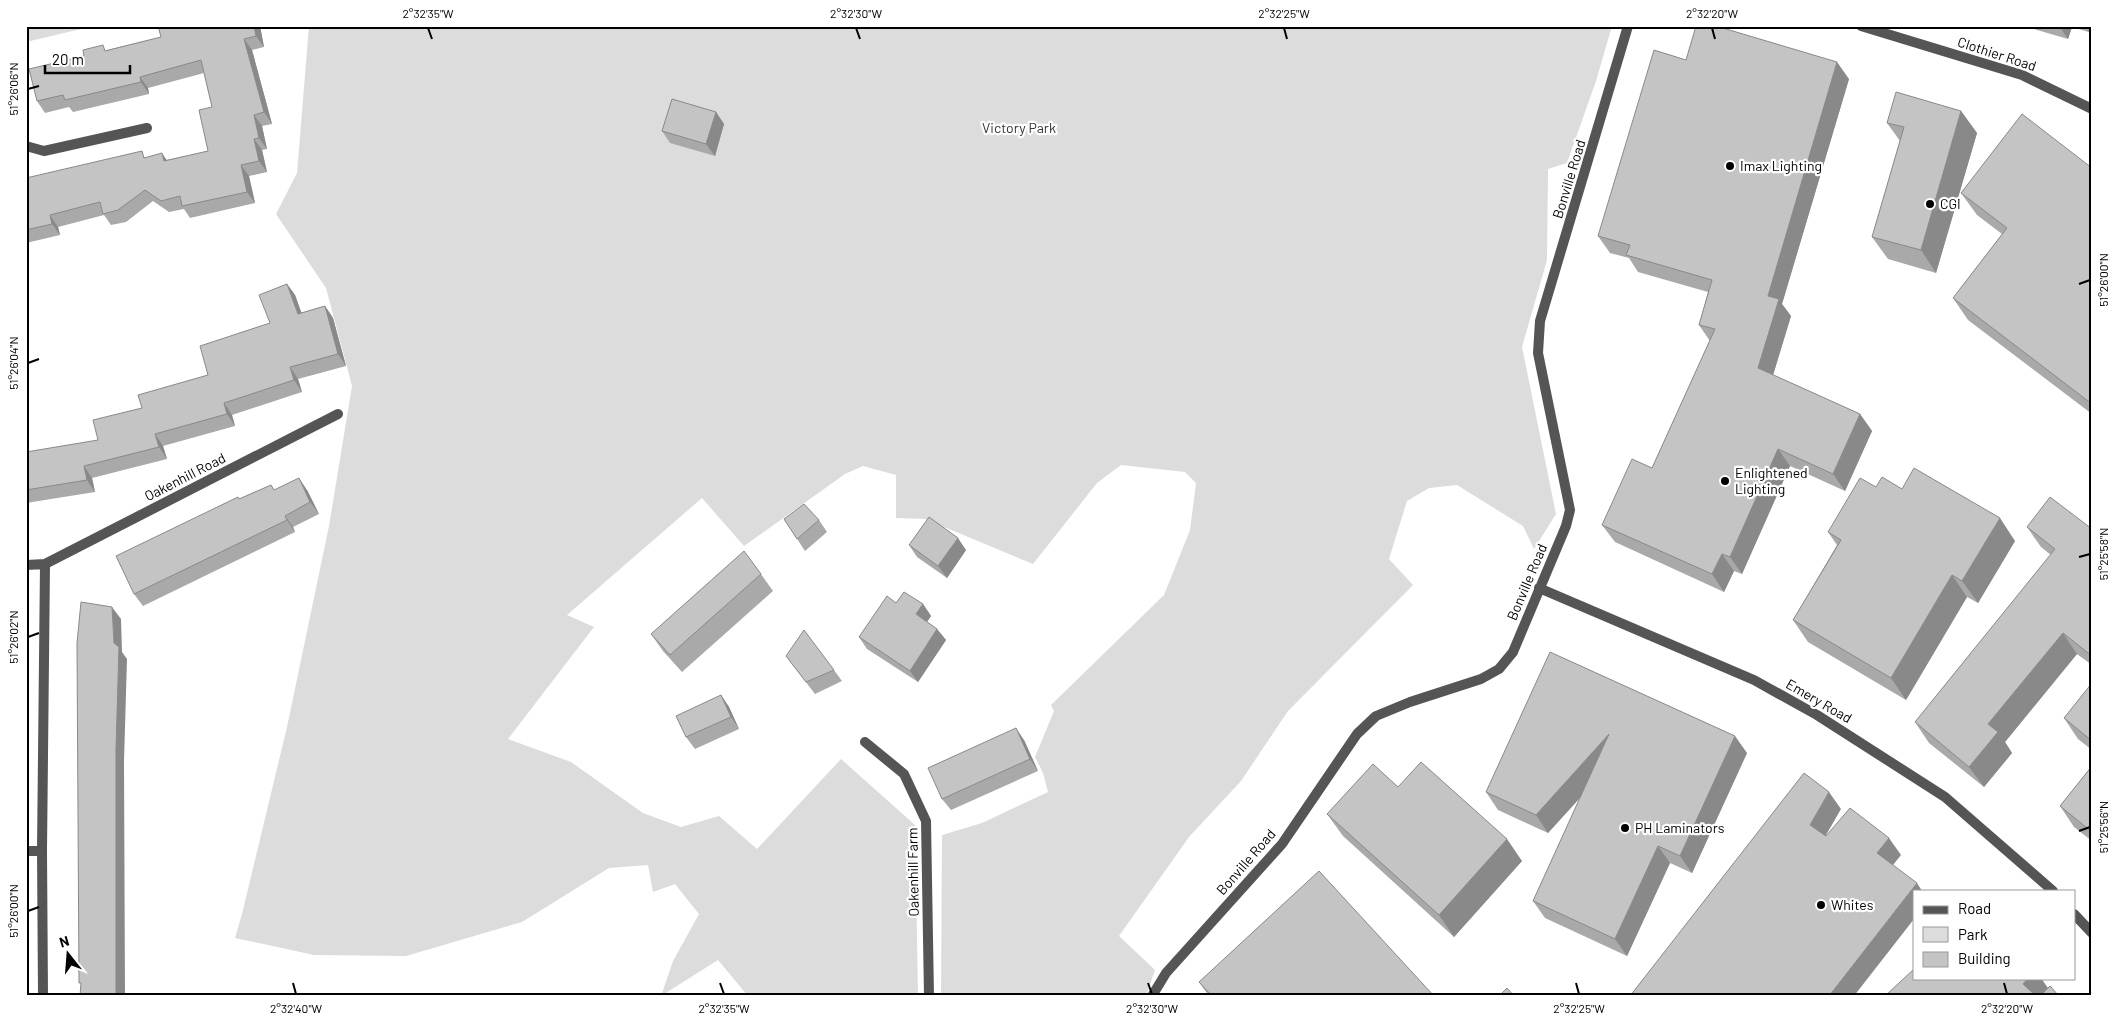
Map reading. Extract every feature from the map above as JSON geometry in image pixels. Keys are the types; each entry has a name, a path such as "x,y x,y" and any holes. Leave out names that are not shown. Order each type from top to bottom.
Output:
{"street":[{"name":"Bonville Road","path":"1152,996 1166,973 1282,844 1357,734 1376,716 1410,702 1481,679 1499,669 1513,652 1566,526 1570,510 1538,353 1540,321 1628,26"},
{"name":"Clothier Road","path":"1861,26 2022,75 2092,109"},
{"path":"26,146 44,151 147,128"},
{"name":"Oakenhill Road","path":"45,564 338,414"},
{"path":"26,565 45,564 42,851 43,996"},
{"name":"Emery Road","path":"1540,588 1754,680 1817,714 1944,797 2052,890"},
{"name":"Oakenhill Farm","path":"866,742 904,774 926,821 929,996"},
{"path":"26,851 42,851"},
{"path":"2076,916 2092,933"}],"green space":[{"path":"26,26 94,26 26,42"},
{"name":"Victory Park","path":"309,26 1612,26 1596,81 1567,163 1548,169 1547,260 1522,347 1556,514 1534,549 1523,526 1457,485 1429,488 1407,501 1389,559 1413,585 1288,711 1241,781 1189,837 1119,936 1155,970 1146,996 941,996 942,835 982,823 1048,792 1043,773 1035,757 1054,711 1051,705 1164,595 1190,530 1196,483 1185,472 1121,465 1097,483 1033,564 925,519 896,518 896,475 863,466 845,474 744,546 702,498 567,615 594,627 508,739 571,762 643,813 681,827 719,816 757,849 841,759 915,825 918,996 748,996 718,960 661,996 673,961 699,914 675,884 653,892 648,865 609,868 522,922 406,956 314,955 235,938 287,727 329,526 352,386 326,288 276,214 297,173"}],"building":[{"path":"158,26 254,26 256,36 244,39 264,112 254,115 259,138 254,139 259,161 241,165 247,192 182,206 180,196 161,201 145,190 118,210 103,214 100,202 50,215 52,224 26,230 26,178 142,151 144,158 162,153 164,161 208,151 199,110 212,107 201,60 140,77 141,82 65,100 63,95 37,101 29,69 84,56 83,50 103,45 105,51 161,37"},
{"path":"1696,26 1716,26 1837,62 1768,296 1779,299 1758,368 1860,414 1833,474 1778,449 1730,557 1722,554 1712,574 1602,525 1632,459 1652,468 1715,329 1699,325 1712,280 1626,255 1630,245 1598,236 1654,50 1686,60"},
{"path":"1896,92 1961,111 1921,250 1872,237 1904,127 1887,123"},
{"path":"672,99 716,112 706,144 662,131"},
{"path":"2022,114 2092,168 2092,404 1953,298 2007,228 1961,193"},
{"path":"287,284 298,314 325,306 338,354 290,367 294,380 224,403 227,414 155,434 159,447 84,466 87,480 26,490 26,461 28,461 26,452 98,440 93,420 142,408 138,395 208,375 200,346 270,323 259,295"},
{"path":"1914,468 2000,518 1962,581 1952,575 1891,678 1793,620 1841,540 1828,532 1860,478 1876,487 1882,477 1902,489"},
{"path":"299,478 310,502 285,516 287,520 134,594 116,556 238,497 239,499 271,485 274,490"},
{"path":"2050,497 2092,529 2092,656 2063,633 1988,724 1998,732 1969,767 1915,722 2055,549 2027,527"},
{"path":"804,504 819,520 797,539 784,519"},
{"path":"929,517 958,538 938,566 909,545"},
{"path":"744,551 761,574 670,655 651,634"},
{"path":"904,592 923,604 916,614 937,629 910,671 859,637 887,596 896,603"},
{"path":"81,602 112,607 114,643 119,647 116,749 116,996 80,996 77,643"},
{"path":"804,630 834,670 806,682 786,656"},
{"name":"PH Laminators","path":"1550,652 1735,736 1680,856 1658,846 1615,939 1533,901 1609,734 1536,815 1486,792"},
{"path":"2092,683 2092,741 2064,718"},
{"path":"721,695 731,717 686,737 676,716"},
{"path":"1016,728 1030,759 942,799 928,768"},
{"path":"1421,762 1507,839 1439,915 1327,814 1373,764 1398,787"},
{"path":"2092,766 2092,832 2060,806"},
{"name":"Whites","path":"1804,773 1829,792 1810,825 1826,836 1850,808 1889,838 1877,853 1917,883 1829,996 1630,996"},
{"path":"1319,871 1434,996 1212,996 1199,982"},
{"path":"1913,970 1913,980 2026,980 2023,984 2036,996 1885,996"},
{"path":"2050,986 2059,996 2040,996"},
{"path":"1507,988 1514,996 1499,996"}],"place":[{"name":"Imax Lighting","path":"1730,166"},
{"name":"CGI","path":"1930,204"},
{"name":"Enlightened Lighting","path":"1725,481"},
{"name":"PH Laminators","path":"1625,828"},
{"name":"Whites","path":"1821,905"}]}
